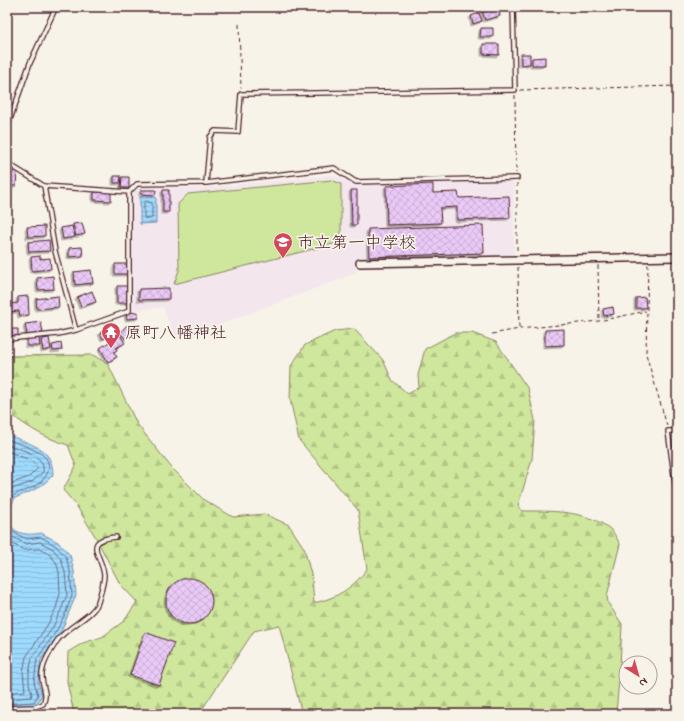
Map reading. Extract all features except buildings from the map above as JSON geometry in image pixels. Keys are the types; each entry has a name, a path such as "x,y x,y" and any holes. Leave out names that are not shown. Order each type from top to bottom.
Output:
{"street":[{"path":"360,263 677,257"}],"lane":[{"path":"7,128 30,63 56,7"},
{"path":"206,183 210,137 215,131 238,132 241,94 515,90 514,7"},
{"path":"7,163 44,186 129,192"},
{"path":"7,339 58,334 76,330 129,311 129,192 137,184 206,183 334,168 356,182 517,178"},
{"path":"44,186 55,251 76,330"},
{"path":"677,431 668,431 677,497"},
{"path":"7,708 36,707 43,704 47,696 42,676 44,665 57,640 71,626 91,614 98,604 104,576 96,553 98,541 104,538 116,537"},
{"path":"36,707 36,714"}],"path":[{"path":"239,24 241,94"},
{"path":"515,90 677,86"},
{"path":"648,257 646,354 668,431"},
{"path":"598,258 599,321"},
{"path":"518,260 519,329"},
{"path":"492,334 519,329 599,321 647,311"}],"shaded area":[{"name":"市立第一中学校","path":"333,175 354,184 514,180 514,256 355,261 356,273 176,341 163,307 131,311 132,193 138,188 203,188"}],"green space":[{"path":"332,180 341,184 341,242 174,284 179,270 178,204 188,194"},
{"path":"354,329 383,360 392,380 408,394 419,387 418,375 425,349 455,333 472,333 496,342 528,389 535,420 532,459 518,506 522,511 567,513 589,518 609,528 620,544 607,596 608,603 622,624 621,655 618,655 618,690 616,714 302,714 279,625 254,631 199,714 74,714 67,682 68,652 83,643 102,637 124,621 137,602 120,584 95,536 76,505 63,490 76,466 68,445 51,439 36,431 7,411 7,356 93,355 108,364 137,424 171,467 204,500 233,517 264,514 289,525 304,548 312,578 314,603 330,598 344,591 356,582 367,569 358,510 299,440 290,399 291,366 305,345 335,331"}],"water":[{"path":"140,197 156,197 156,223 140,224"},
{"path":"7,434 31,444 44,452 52,465 53,475 40,487 15,498 9,515 12,527 23,534 41,533 58,542 70,555 74,571 76,595 61,632 41,660 38,682 42,695 35,707 7,708"}],"place":[{"name":"市立第一中学校","path":"283,259"},
{"name":"原町八幡神社","path":"111,349"}]}
